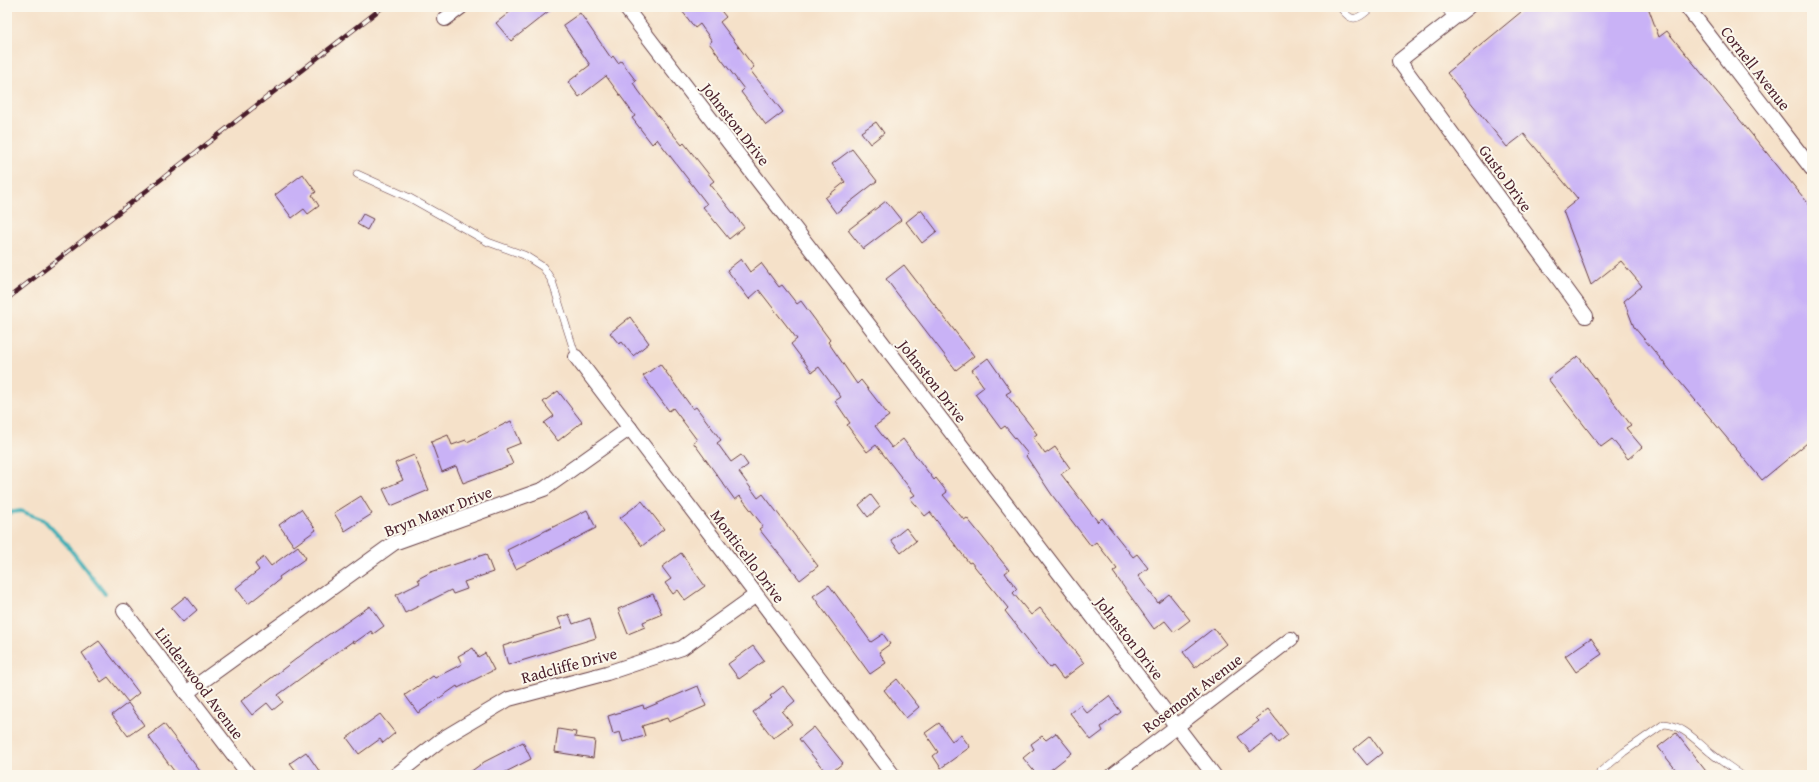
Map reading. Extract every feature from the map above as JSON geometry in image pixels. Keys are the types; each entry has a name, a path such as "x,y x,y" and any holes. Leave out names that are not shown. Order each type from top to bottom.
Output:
{"street":[{"path":"445,19 461,7"},
{"name":"Johnston Drive","path":"625,7 1214,775"},
{"path":"1453,19 1468,7"},
{"name":"Cornell Avenue","path":"1688,7 1812,169"},
{"name":"Gusto Drive","path":"1453,19 1399,60 1586,316"},
{"name":"Monticello Drive","path":"576,357 756,595 887,773"},
{"name":"Bryn Mawr Drive","path":"186,693 394,543 544,489 630,428"},
{"name":"Radcliffe Drive","path":"396,775 442,739 509,699 607,673 682,648 756,595"},
{"name":"Lindenwood Avenue","path":"124,611 249,775"},
{"name":"Rosemont Avenue","path":"1113,775 1291,639"}],"lane":[{"path":"1340,7 1347,16 1352,19 1357,18 1372,7"},
{"path":"1444,7 1453,19"},
{"path":"357,174 410,198 488,242 524,256 543,267 552,281 576,357"},
{"path":"1600,775 1600,772 1624,752 1664,724 1673,724 1691,735 1712,754 1741,775"}],"building":[{"path":"516,7 554,7 511,41 496,23"},
{"path":"679,7 718,7 726,17 720,22 754,67 750,70 783,112 766,125 741,92 744,89 709,43 712,41 700,24 695,28"},
{"path":"1527,7 1648,7 1659,37 1667,31 1812,208 1812,439 1762,480 1634,327 1624,301 1642,286 1621,261 1591,285 1563,211 1578,199 1524,134 1507,147 1447,73"},
{"path":"580,13 611,58 613,56 618,63 621,61 636,81 633,83 649,105 682,145 684,143 714,181 710,184 744,227 729,239 703,207 707,204 657,139 652,144 632,118 635,116 606,76 579,97 568,82 590,65 563,25"},
{"path":"876,122 884,133 870,144 861,132"},
{"path":"852,149 877,181 836,213 825,198 845,182 832,164"},
{"path":"303,174 316,192 312,195 319,206 308,214 304,209 292,218 275,195"},
{"path":"886,201 901,220 863,249 848,230"},
{"path":"921,210 937,231 922,243 906,222"},
{"path":"363,214 373,219 367,230 357,224"},
{"path":"741,259 750,272 761,263 779,287 782,285 797,304 801,301 830,340 828,342 857,384 861,380 889,416 875,426 892,448 903,439 934,480 936,478 947,492 943,495 964,520 967,518 1009,570 1005,573 1017,589 1013,593 1031,615 1040,608 1084,663 1063,679 1053,666 1050,668 1005,611 1008,608 971,562 969,563 930,512 925,516 910,498 915,495 876,445 867,452 847,425 850,423 835,401 841,397 819,367 812,372 791,344 797,339 759,290 749,299 727,270"},
{"path":"904,265 974,356 956,370 886,279"},
{"path":"630,317 649,343 633,356 622,342 619,344 610,333"},
{"path":"1578,356 1631,425 1626,428 1642,447 1628,459 1612,439 1601,447 1548,379"},
{"path":"988,358 1011,391 1006,394 1037,434 1033,437 1045,454 1055,447 1070,468 1061,474 1098,522 1102,518 1133,557 1137,554 1148,568 1138,576 1158,603 1169,594 1190,620 1174,632 1165,621 1154,629 1113,572 1117,569 1096,542 1091,546 1052,495 1026,456 1028,454 1005,426 1001,429 975,394 984,387 972,370"},
{"path":"660,364 693,409 696,407 721,440 717,443 731,462 741,455 748,465 739,472 758,498 763,494 818,566 800,580 759,529 763,526 740,496 735,500 693,442 697,440 673,408 669,411 643,376"},
{"path":"558,391 582,422 558,441 544,423 554,416 543,402"},
{"path":"511,421 521,443 506,449 513,464 463,483 456,466 442,472 431,442 448,435 452,445 466,440 467,442"},
{"path":"414,455 429,490 391,506 383,489 403,480 395,463"},
{"path":"871,495 880,507 868,517 859,505"},
{"path":"361,496 372,514 345,531 334,513"},
{"path":"642,501 664,529 642,546 620,518"},
{"path":"301,509 316,530 294,546 279,525"},
{"path":"587,510 596,528 516,569 507,550"},
{"path":"906,528 916,541 901,553 891,540"},
{"path":"298,546 306,558 279,577 280,579 248,604 236,588 259,570 255,564 264,557 271,566"},
{"path":"681,553 705,586 685,600 678,590 673,594 665,583 671,579 662,567"},
{"path":"486,554 493,572 464,582 467,589 453,594 451,590 405,613 396,595 420,583 418,579 431,572"},
{"path":"829,585 871,642 883,634 890,644 879,652 886,663 870,674 813,596"},
{"path":"653,594 662,614 643,622 645,627 628,634 618,609"},
{"path":"186,596 197,610 183,622 171,608"},
{"path":"370,606 384,626 373,634 371,631 354,643 353,641 278,695 283,702 273,710 267,703 252,715 241,701 325,637"},
{"path":"569,614 573,624 590,618 596,638 508,665 503,646 562,628 558,618"},
{"path":"1214,628 1226,644 1195,668 1183,652"},
{"path":"1591,638 1602,654 1576,672 1565,656"},
{"path":"99,641 139,693 128,702 108,677 101,682 82,653"},
{"path":"753,646 764,661 739,679 728,664"},
{"path":"473,648 478,657 485,653 494,670 458,688 457,686 418,713 405,695 433,676 435,678 462,664 458,656"},
{"path":"897,679 919,707 906,718 884,690"},
{"path":"698,686 706,706 669,722 667,718 642,726 645,736 623,742 620,732 613,734 608,716 643,705 644,709"},
{"path":"783,686 795,701 782,712 792,724 773,738 753,712 772,698 770,696"},
{"path":"1109,696 1121,712 1101,727 1103,731 1091,740 1070,713 1080,705 1087,713"},
{"path":"128,703 144,725 128,736 112,715"},
{"path":"1268,709 1288,735 1278,743 1272,735 1250,752 1238,737 1259,721 1256,718"},
{"path":"380,714 395,733 383,743 380,739 359,754 347,738"},
{"path":"939,723 952,741 961,735 970,747 941,768 933,756 938,752 925,733"},
{"path":"164,724 203,775 177,775 148,736"},
{"path":"814,727 843,763 828,775 799,739"},
{"path":"558,729 576,732 575,737 595,740 593,758 555,752"},
{"path":"1056,733 1072,753 1044,775 1037,775 1023,758 1034,749 1031,744 1042,736 1046,740"},
{"path":"1676,733 1709,775 1680,775 1658,747"},
{"path":"1370,736 1382,753 1367,765 1354,749"},
{"path":"523,742 531,759 500,775 466,775 484,762"},
{"path":"306,752 322,775 299,775 290,763"}],"waterway":[{"path":"7,513 21,511 44,520 67,545 105,594"}],"railway":[{"path":"7,299 383,7"}]}
